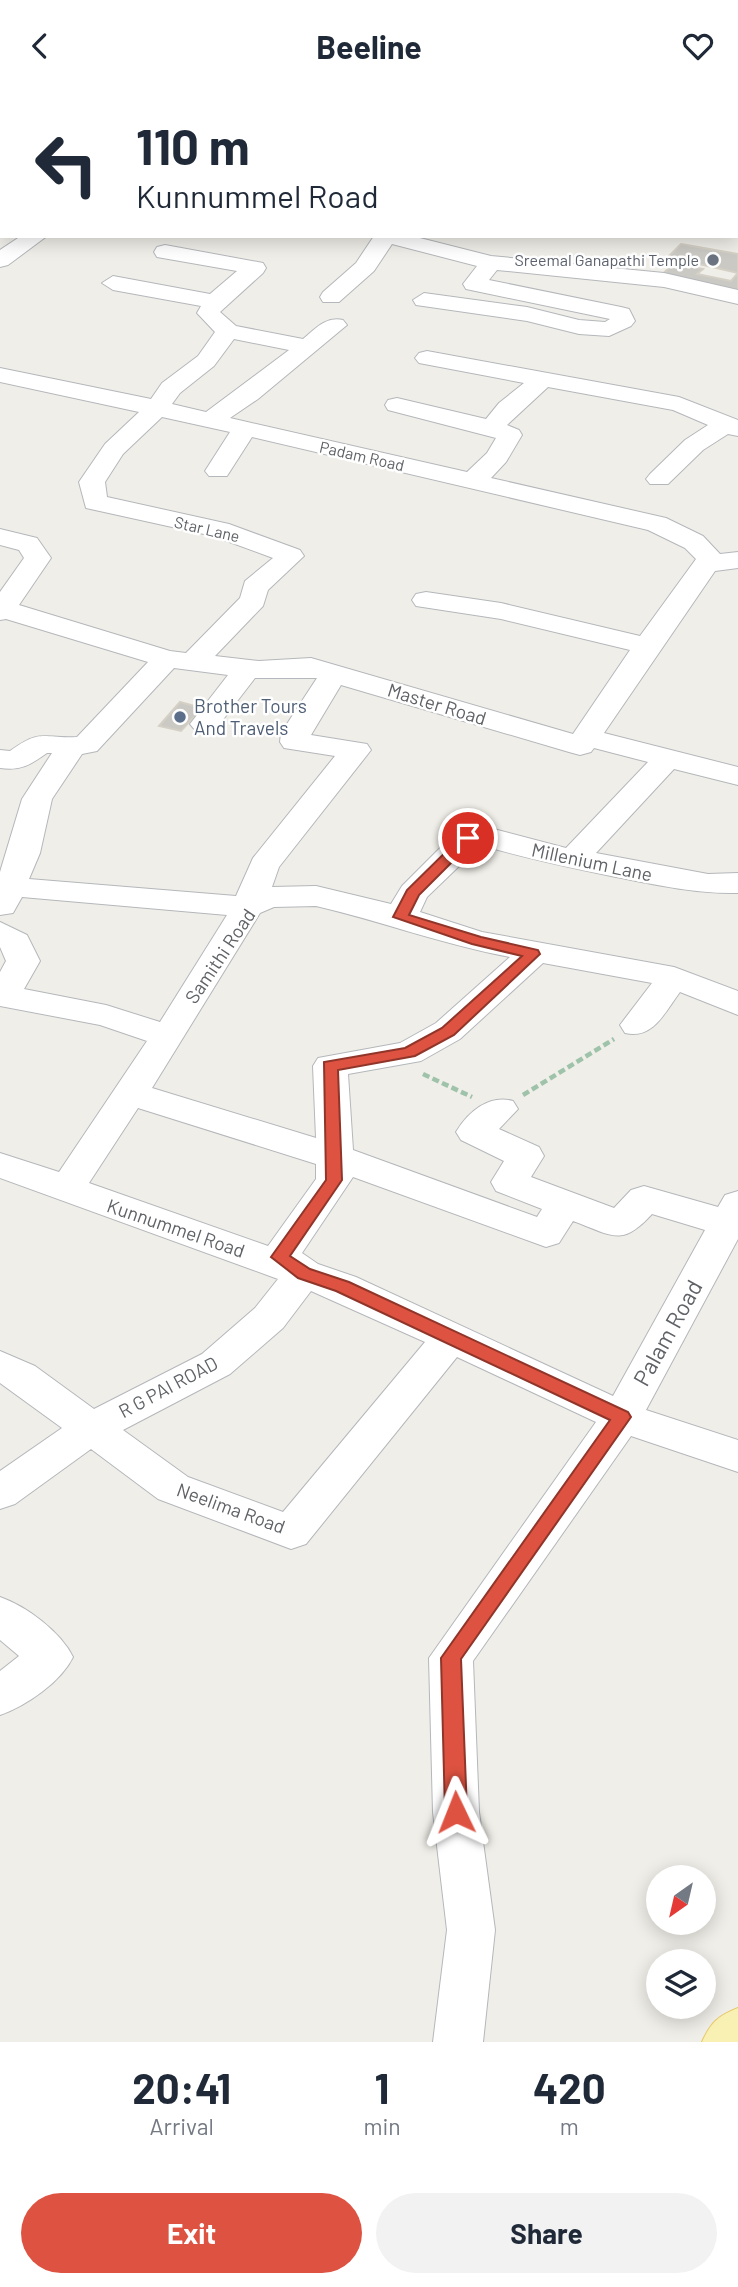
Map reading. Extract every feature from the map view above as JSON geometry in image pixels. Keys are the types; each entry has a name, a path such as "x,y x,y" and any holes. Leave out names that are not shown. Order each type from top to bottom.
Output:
{"main road":[{"path":"730,2042 738,2034"}],"street":[{"path":"0,260 33,238"},
{"path":"331,297 366,266 373,251 385,238"},
{"path":"390,238 491,263 664,280 738,297"},
{"path":"165,252 255,268 216,302 208,313 228,331 306,347"},
{"path":"601,254 664,280"},
{"path":"424,300 477,305 579,327 609,329 623,321 621,314 474,284 491,263"},
{"path":"113,283 216,302"},
{"path":"209,420 335,325"},
{"path":"157,408 171,388 206,361 228,331"},
{"path":"427,358 679,404 732,427"},
{"path":"196,369 264,381"},
{"name":"Padam Road","path":"0,375 157,408 657,524 725,561"},
{"path":"492,428 508,408 543,379"},
{"path":"397,405 492,428 510,435 496,457 473,481"},
{"name":"Star Lane","path":"157,408 114,449 92,482 95,502 217,529 270,545 291,556 255,587 253,600 180,661"},
{"path":"659,479 694,445 732,427"},
{"path":"218,471 245,428"},
{"path":"0,537 28,544 38,558 1,610"},
{"path":"725,561 706,563 586,737 738,776"},
{"path":"426,600 501,611 647,646"},
{"name":"Master Road","path":"1,610 180,661 248,669 311,667 580,746 586,737"},
{"path":"0,759 16,761 41,743 86,745 180,661"},
{"path":"205,724 248,669"},
{"path":"72,746 37,799 34,819 4,894 248,907 264,865 356,750 295,742 296,733 334,674"},
{"path":"573,859 668,758"},
{"name":"Millenium Lane","path":"401,917 413,893 468,838 482,835 573,859 708,884 738,883"},
{"name":"Samithi Road","path":"66,1190 168,1036 248,907 268,897 316,896 533,954 674,977 738,1004"},
{"path":"0,932 15,942 23,961 1,995 106,1016 168,1036"},
{"path":"304,1273 280,1257 334,1180 330,1066 409,1053 448,1031 533,954"},
{"path":"637,1025 674,977"},
{"path":"130,1093 335,1157 546,1234 565,1205"},
{"path":"500,1109 474,1132 526,1156 509,1182 621,1224 644,1199 733,1214"},
{"name":"Kunnummel Road","path":"0,1165 342,1287 622,1417 738,1456"},
{"name":"Palam Road","path":"458,2042 471,1930 456,1812 451,1658 622,1417 733,1214"},
{"name":"R G PAI ROAD","path":"0,1493 92,1428 216,1364 269,1318 304,1273"},
{"name":"Neelima Road","path":"0,1366 21,1376 173,1488 291,1532 451,1337"},
{"path":"0,1615 51,1657 0,1696"}],"path":[{"path":"383,1057 500,1109 637,1025"}],"building":[{"name":"Sreemal Ganapathi Temple","path":"681,244 738,254 738,273 668,257"},
{"name":"Sreemal Ganapathi Temple","path":"673,263 703,269 697,274 731,281 738,273 738,292 660,277"},
{"name":"Brother Tours And Travels","path":"180,702 202,708 181,731 159,726"}],"place":[{"name":"Sreemal Ganapathi Temple","path":"713,260"},
{"name":"Brother Tours And Travels","path":"180,717"}],"route":[{"path":"456,1812 451,1658 622,1417 342,1287 304,1273 280,1257 334,1180 330,1066 409,1053 448,1031 533,954 477,941 401,917 413,893 468,838"}]}
